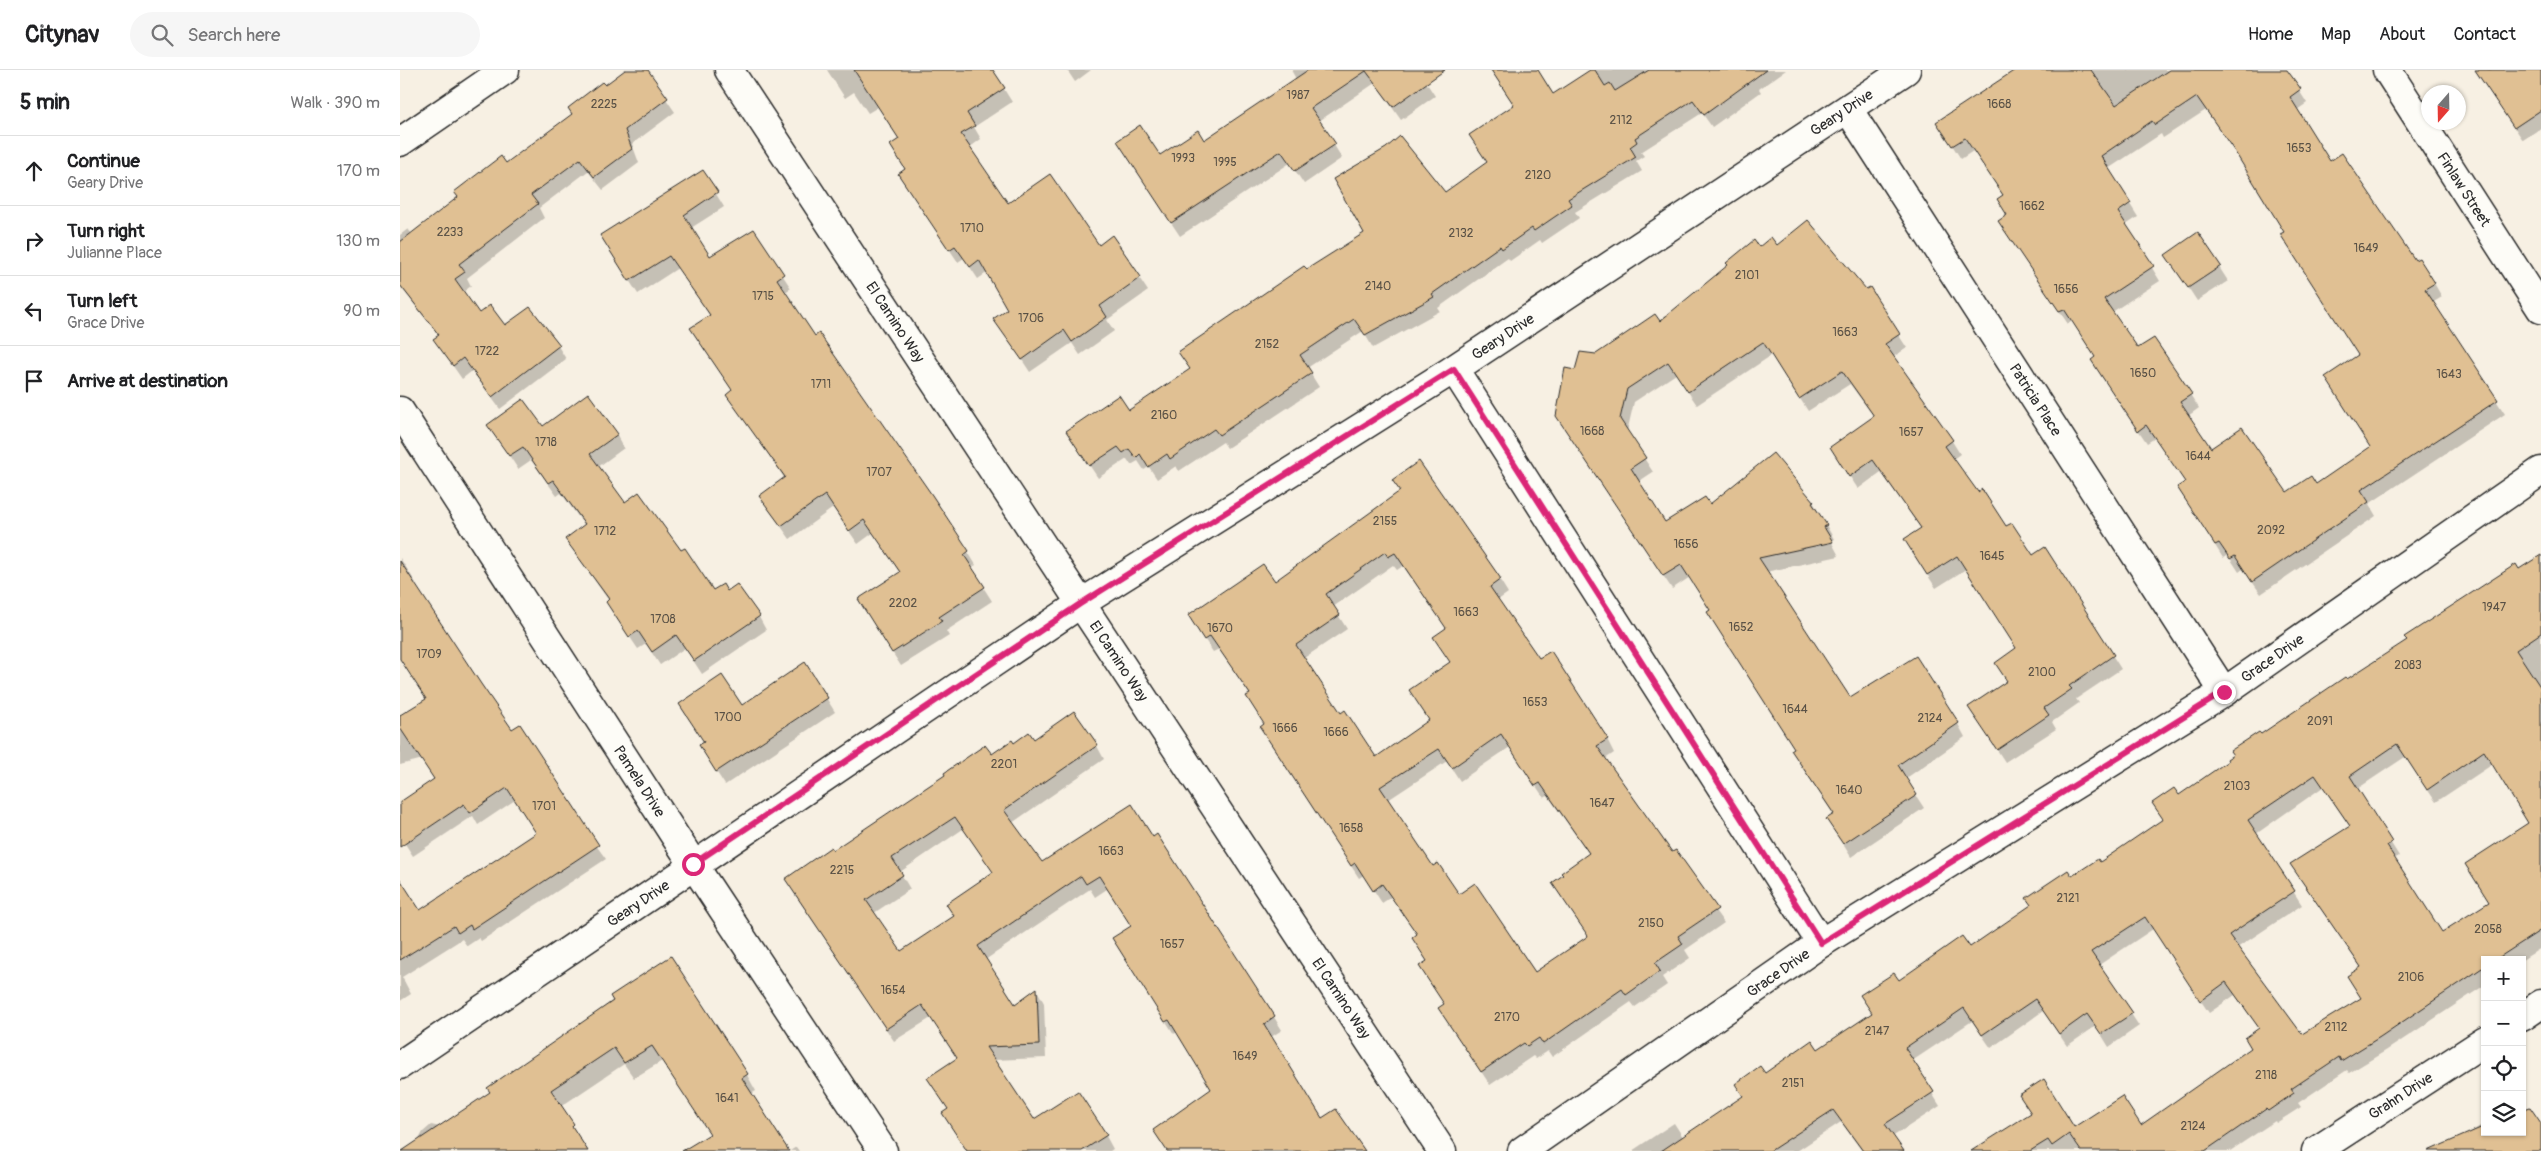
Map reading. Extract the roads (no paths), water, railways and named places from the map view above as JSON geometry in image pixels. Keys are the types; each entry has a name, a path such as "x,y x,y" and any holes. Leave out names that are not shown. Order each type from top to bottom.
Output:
{"street":[{"path":"400,142 505,70"},
{"name":"El Camino Way","path":"729,70 1442,1151"},
{"name":"Geary Drive","path":"400,1065 693,864 1080,604 1454,369 1906,70"},
{"name":"Finlaw Street","path":"2387,70 2541,309"},
{"name":"Patricia Place","path":"1848,109 2224,692"},
{"path":"1454,369 1821,943"},
{"name":"Pamela Drive","path":"400,411 693,864 883,1151"},
{"name":"Grace Drive","path":"1522,1151 1821,943 2224,692 2541,470"},
{"name":"Grahn Drive","path":"2316,1151 2481,1044"}]}
